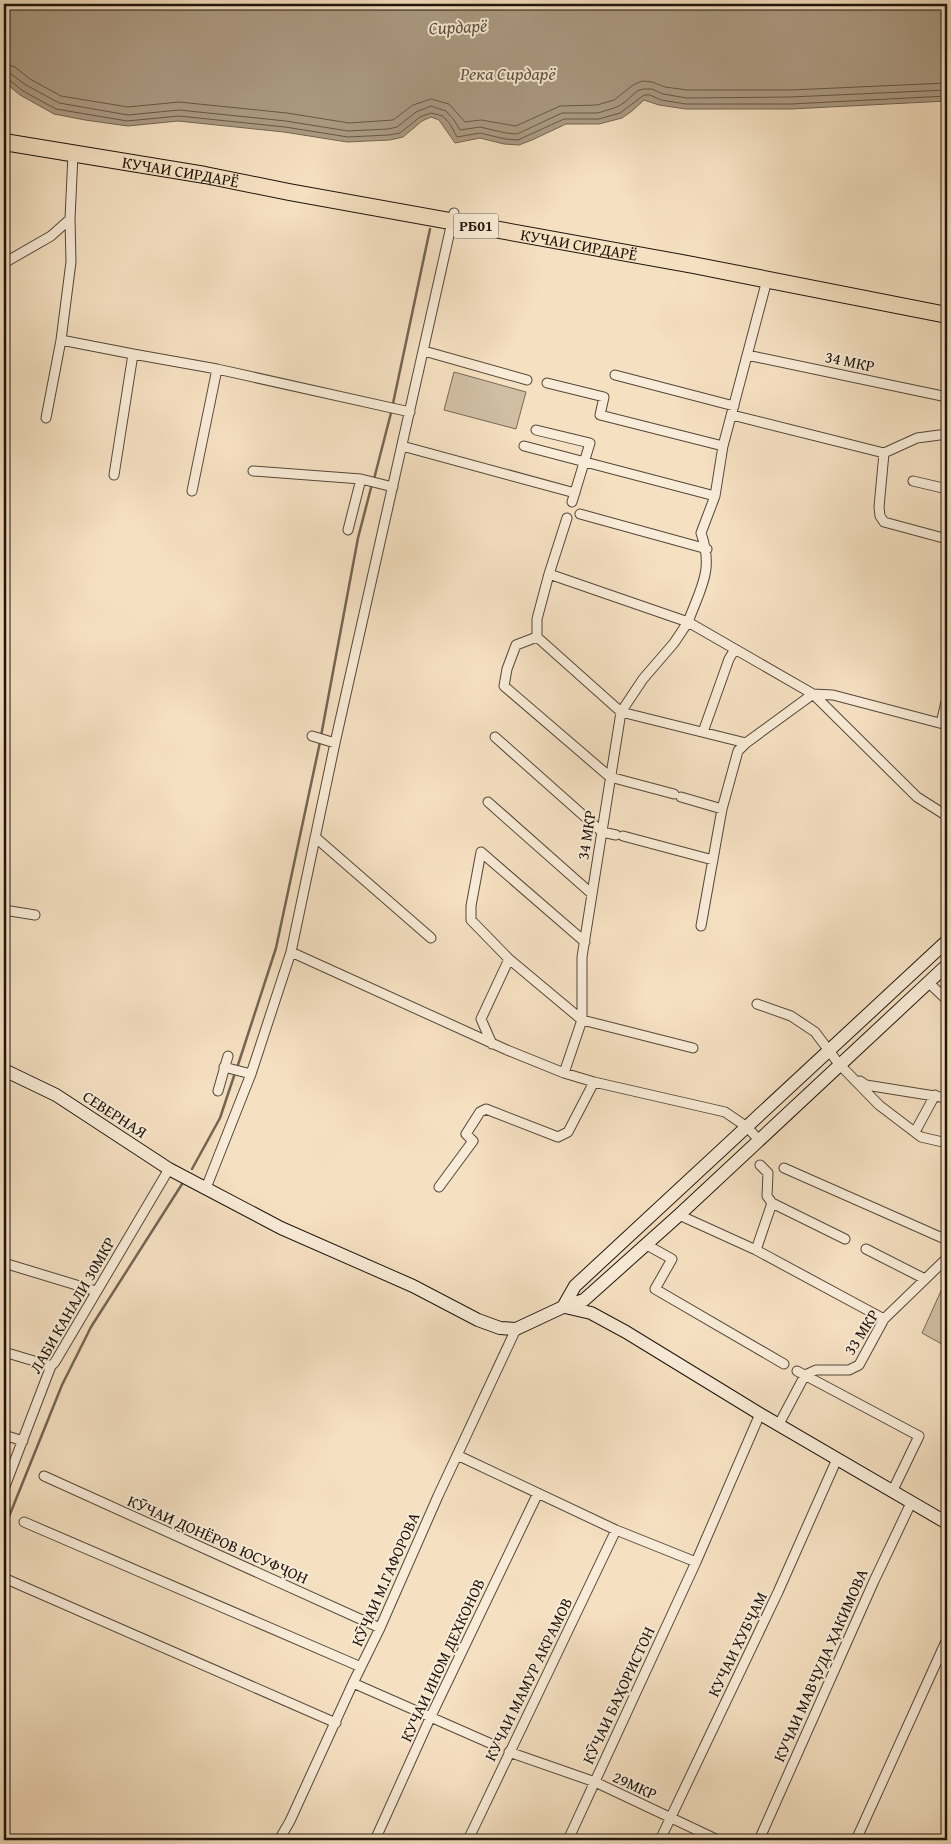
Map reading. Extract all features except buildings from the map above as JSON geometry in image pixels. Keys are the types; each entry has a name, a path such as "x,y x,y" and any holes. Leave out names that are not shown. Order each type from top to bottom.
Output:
{"highway":[{"name":"РБ01","path":"4,135 73,150 296,186 453,218 947,306"},
{"name":"РБ01","path":"4,142 73,150"},
{"name":"КУЧАИ СИРДАРЁ","path":"453,218 947,314"}],"main road":[{"path":"563,1307 575,1286 947,941"},
{"path":"516,1329 563,1307 584,1300 679,1215 947,965"},
{"name":"СЕВЕРНАЯ","path":"4,1070 56,1095 168,1170 281,1228 413,1286 478,1320 500,1328 516,1329"},
{"path":"606,1257 617,1270"},
{"path":"591,1313 589,1299 593,1292"},
{"path":"563,1307 591,1313 626,1332 760,1414 947,1523"}],"street":[{"path":"46,418 61,340 71,262 70,219 73,150"},
{"path":"206,1188 252,1074 291,952 335,743 453,218"},
{"path":"4,263 51,236 70,219"},
{"path":"621,712 643,679 674,643 688,622 708,570 707,549 701,533 715,496 723,446 767,280"},
{"path":"61,340 217,369 410,412"},
{"path":"424,352 528,380"},
{"path":"114,475 133,354"},
{"name":"34 МКР","path":"747,355 947,397"},
{"path":"192,491 217,369"},
{"path":"615,375 734,406"},
{"path":"547,383 604,397 600,415 723,446"},
{"path":"732,415 884,452 917,438 947,434"},
{"path":"536,430 590,443 572,502"},
{"path":"402,446 574,493"},
{"path":"524,446 715,496"},
{"path":"884,452 879,508 880,516 884,522 947,539"},
{"path":"253,471 361,479 394,487"},
{"path":"348,530 361,479"},
{"path":"913,481 947,489"},
{"path":"580,514 707,549"},
{"path":"567,518 537,619 537,637 621,712 746,743"},
{"path":"549,574 688,622 813,694 917,797 947,816"},
{"path":"537,637 516,645 507,669 504,686 610,777 722,809"},
{"path":"703,732 729,659 735,649"},
{"path":"700,926 722,809 738,751 746,743 813,694 833,695 944,724 947,698"},
{"name":"34 МКР","path":"564,1073 582,1020 582,957 621,712"},
{"path":"312,736 335,743"},
{"path":"495,737 602,832 713,860"},
{"path":"488,802 592,894"},
{"path":"315,837 432,938"},
{"path":"585,942 481,852 471,906 471,920 509,959 582,1020 693,1048"},
{"path":"4,910 35,915"},
{"path":"291,952 492,1044 564,1073 594,1082 726,1112 747,1127 759,1140"},
{"path":"492,1044 481,1019 509,959"},
{"path":"928,982 947,1000"},
{"path":"757,1004 790,1016 815,1032 839,1064 879,1105 921,1136 947,1143"},
{"path":"218,1091 232,1069 228,1056"},
{"path":"232,1069 252,1074"},
{"path":"852,1076 866,1085 947,1098"},
{"path":"439,1187 473,1140 466,1134 480,1112 486,1110 558,1137 568,1132 594,1082"},
{"path":"915,1132 935,1096"},
{"path":"760,1165 768,1173 767,1196 772,1203 845,1239"},
{"path":"784,1168 947,1240"},
{"name":"ЛАБИ КАНАЛИ 30МКР","path":"4,1489 50,1366 55,1362 168,1170"},
{"path":"756,1250 772,1203"},
{"path":"679,1215 756,1250 884,1319"},
{"path":"645,1244 672,1259 655,1289 784,1364"},
{"path":"866,1249 925,1279"},
{"name":"33 МКР","path":"801,1373 816,1370 849,1370 860,1365 884,1319 947,1258"},
{"path":"4,1263 96,1291"},
{"name":"КӮЧАИ М.ГАФОРОВА","path":"279,1840 290,1821 336,1723 516,1329"},
{"path":"4,1352 50,1366"},
{"path":"778,1424 801,1373 919,1436 892,1492"},
{"name":"КӮЧАИ БАҲОРИСТОН","path":"568,1840 696,1562 760,1414"},
{"path":"4,1435 23,1441"},
{"path":"457,1455 616,1530 696,1562"},
{"name":"КУЧАИ ХУБҶАМ","path":"660,1840 778,1592 837,1459"},
{"name":"КӮЧАИ ДОНЁРОВ ЮСУФҶОН","path":"44,1476 380,1628"},
{"name":"КУЧАИ ИНОМ ДЕХКОНОВ","path":"374,1840 538,1493"},
{"name":"КУЧАИ МАВҶУДА ҲАКИМОВА","path":"759,1840 874,1581 911,1503"},
{"path":"24,1522 361,1667"},
{"name":"КУЧАИ МАМУР АКРАМОВ","path":"468,1840 616,1530"},
{"path":"4,1578 336,1723"},
{"path":"856,1840 947,1639"},
{"path":"353,1683 494,1745"},
{"name":"29МКР","path":"509,1752 595,1782 718,1840"}],"shaded area":[{"path":"454,372 526,392 516,429 444,410"},
{"path":"945,1282 947,1283 947,1347 922,1333"}],"water":[{"name":"Река Сирдарё","path":"4,4 947,4 947,101 791,109 686,109 659,105 644,100 622,118 599,124 566,124 519,145 504,144 480,138 455,143 439,120 431,117 422,121 403,137 390,140 347,142 284,132 178,121 128,126 54,114 20,95 4,82"}],"waterway":[{"path":"374,479 391,413 430,229"},
{"path":"321,736 358,538 372,484"},
{"path":"237,1068 276,948 320,742"},
{"path":"192,1169 220,1118 235,1073"},
{"path":"4,1529 62,1385 91,1327 184,1181"}],"water label":[{"name":"Сирдарё","path":"458,27"}]}
